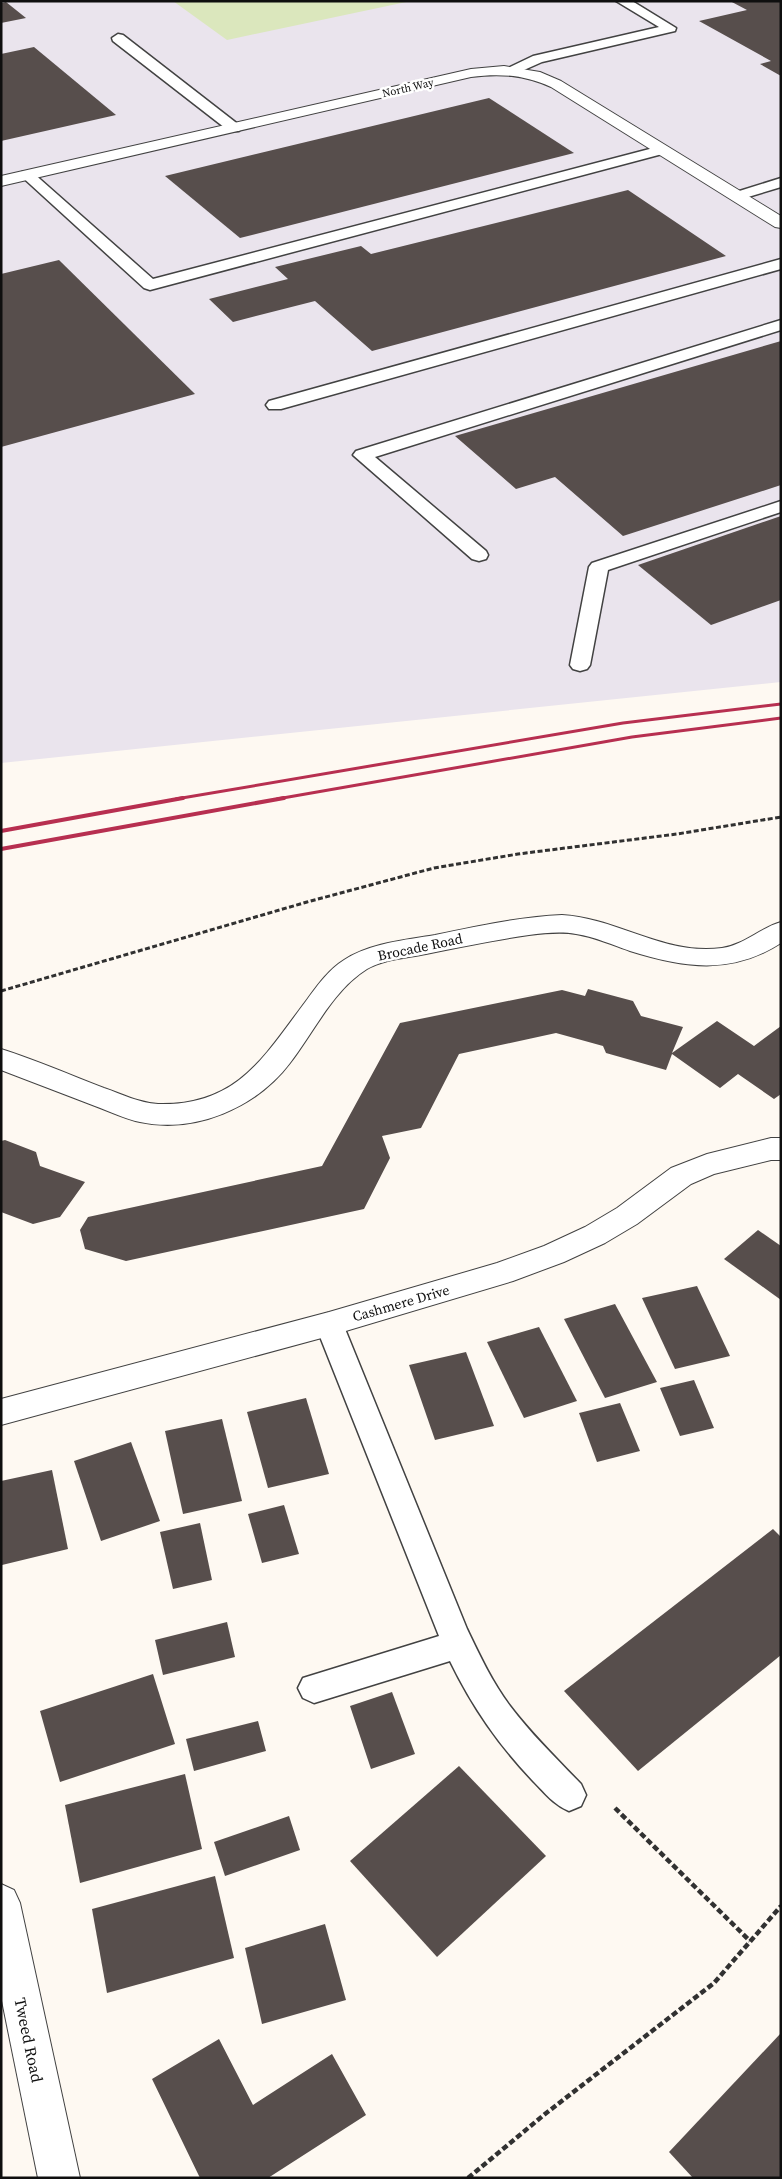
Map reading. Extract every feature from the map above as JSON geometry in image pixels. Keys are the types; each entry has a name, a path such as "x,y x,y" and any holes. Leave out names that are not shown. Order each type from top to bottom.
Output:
{"street":[{"name":"North Way","path":"1,181 471,73 515,70 529,72 556,84 781,223"},
{"name":"Brocade Road","path":"1,1059 140,1112 162,1115 194,1112 218,1104 244,1091 263,1076 344,971 377,955 541,924 564,924 582,926 659,952 683,957 708,958 734,955 755,948 781,931"},
{"name":"Cashmere Drive","path":"1,1412 329,1324 502,1273 554,1254 627,1216 681,1176 708,1165 771,1149 781,1149"},
{"name":"Tweed Road","path":"1,1903 59,2178"}],"lane":[{"path":"515,70 538,59 670,28 622,1"},
{"path":"118,38 234,128"},
{"path":"27,175 150,284 662,150"},
{"path":"738,196 781,182"},
{"path":"275,405 781,264"},
{"path":"478,554 362,455 781,325"},
{"path":"580,665 599,567 781,506"},
{"path":"329,1324 459,1644 490,1704 514,1734 569,1795"},
{"path":"314,1688 459,1644"}],"path":[{"path":"1,991 307,902 434,868 518,854 678,834 781,817"},
{"path":"569,1795 612,1806 750,1941"},
{"path":"468,2178 545,2114 714,1983 781,1906"}],"shaded area":[{"path":"1,1 781,1 781,682 1,763"}],"green space":[{"path":"173,1 411,1 227,40"}],"building":[{"path":"730,1 781,1 781,76 760,64 771,61 699,21 747,10"},
{"path":"6,2 26,18 1,23 1,3"},
{"path":"34,47 116,115 1,141 1,54"},
{"path":"489,98 574,153 240,238 165,176"},
{"path":"628,190 726,256 372,351 315,301 233,322 209,299 288,279 275,267 361,246 371,254"},
{"path":"59,260 195,394 1,447 1,274"},
{"path":"781,341 781,485 623,536 555,477 516,489 455,436"},
{"path":"781,516 781,600 711,625 638,565"},
{"path":"588,989 633,1001 641,1016 683,1027 672,1053 717,1021 754,1046 781,1026 781,1094 774,1099 738,1074 720,1088 672,1054 666,1070 606,1053 603,1046 556,1033 459,1054 421,1128 382,1136 390,1158 364,1209 126,1261 85,1249 80,1230 88,1217 322,1166 400,1023 562,990 585,996"},
{"path":"5,1140 36,1152 40,1166 85,1182 60,1217 33,1224 1,1212 1,1141"},
{"path":"758,1230 781,1246 781,1300 724,1259"},
{"path":"697,1286 730,1356 675,1369 642,1298"},
{"path":"615,1304 657,1382 605,1398 564,1319"},
{"path":"539,1327 577,1401 524,1418 487,1342"},
{"path":"466,1352 494,1426 435,1440 409,1365"},
{"path":"694,1380 714,1428 680,1436 660,1388"},
{"path":"306,1398 329,1474 268,1488 247,1412"},
{"path":"620,1403 640,1451 597,1462 579,1413"},
{"path":"222,1419 242,1501 183,1514 165,1431"},
{"path":"131,1442 160,1521 101,1541 74,1461"},
{"path":"52,1470 68,1549 2,1565 1,1481"},
{"path":"284,1505 299,1554 262,1563 248,1514"},
{"path":"200,1523 212,1580 173,1589 160,1532"},
{"path":"773,1529 781,1537 781,1655 638,1771 564,1691"},
{"path":"227,1622 235,1657 163,1675 155,1640"},
{"path":"153,1674 175,1744 60,1782 40,1711"},
{"path":"392,1692 415,1754 371,1769 350,1706"},
{"path":"258,1721 266,1751 194,1771 186,1739"},
{"path":"459,1766 546,1856 437,1957 350,1861"},
{"path":"185,1774 202,1849 80,1883 65,1805"},
{"path":"289,1816 300,1850 225,1876 214,1842"},
{"path":"215,1876 234,1958 107,1993 92,1909"},
{"path":"325,1924 346,2000 262,2024 245,1948"},
{"path":"781,2033 781,2178 693,2178 669,2152"},
{"path":"219,2039 253,2105 332,2054 366,2115 268,2178 200,2178 152,2079"}],"railway":[{"path":"176,799 623,723 781,704"},
{"path":"277,799 632,737 781,718"},
{"path":"1,831 183,798"},
{"path":"1,849 284,798"}]}
